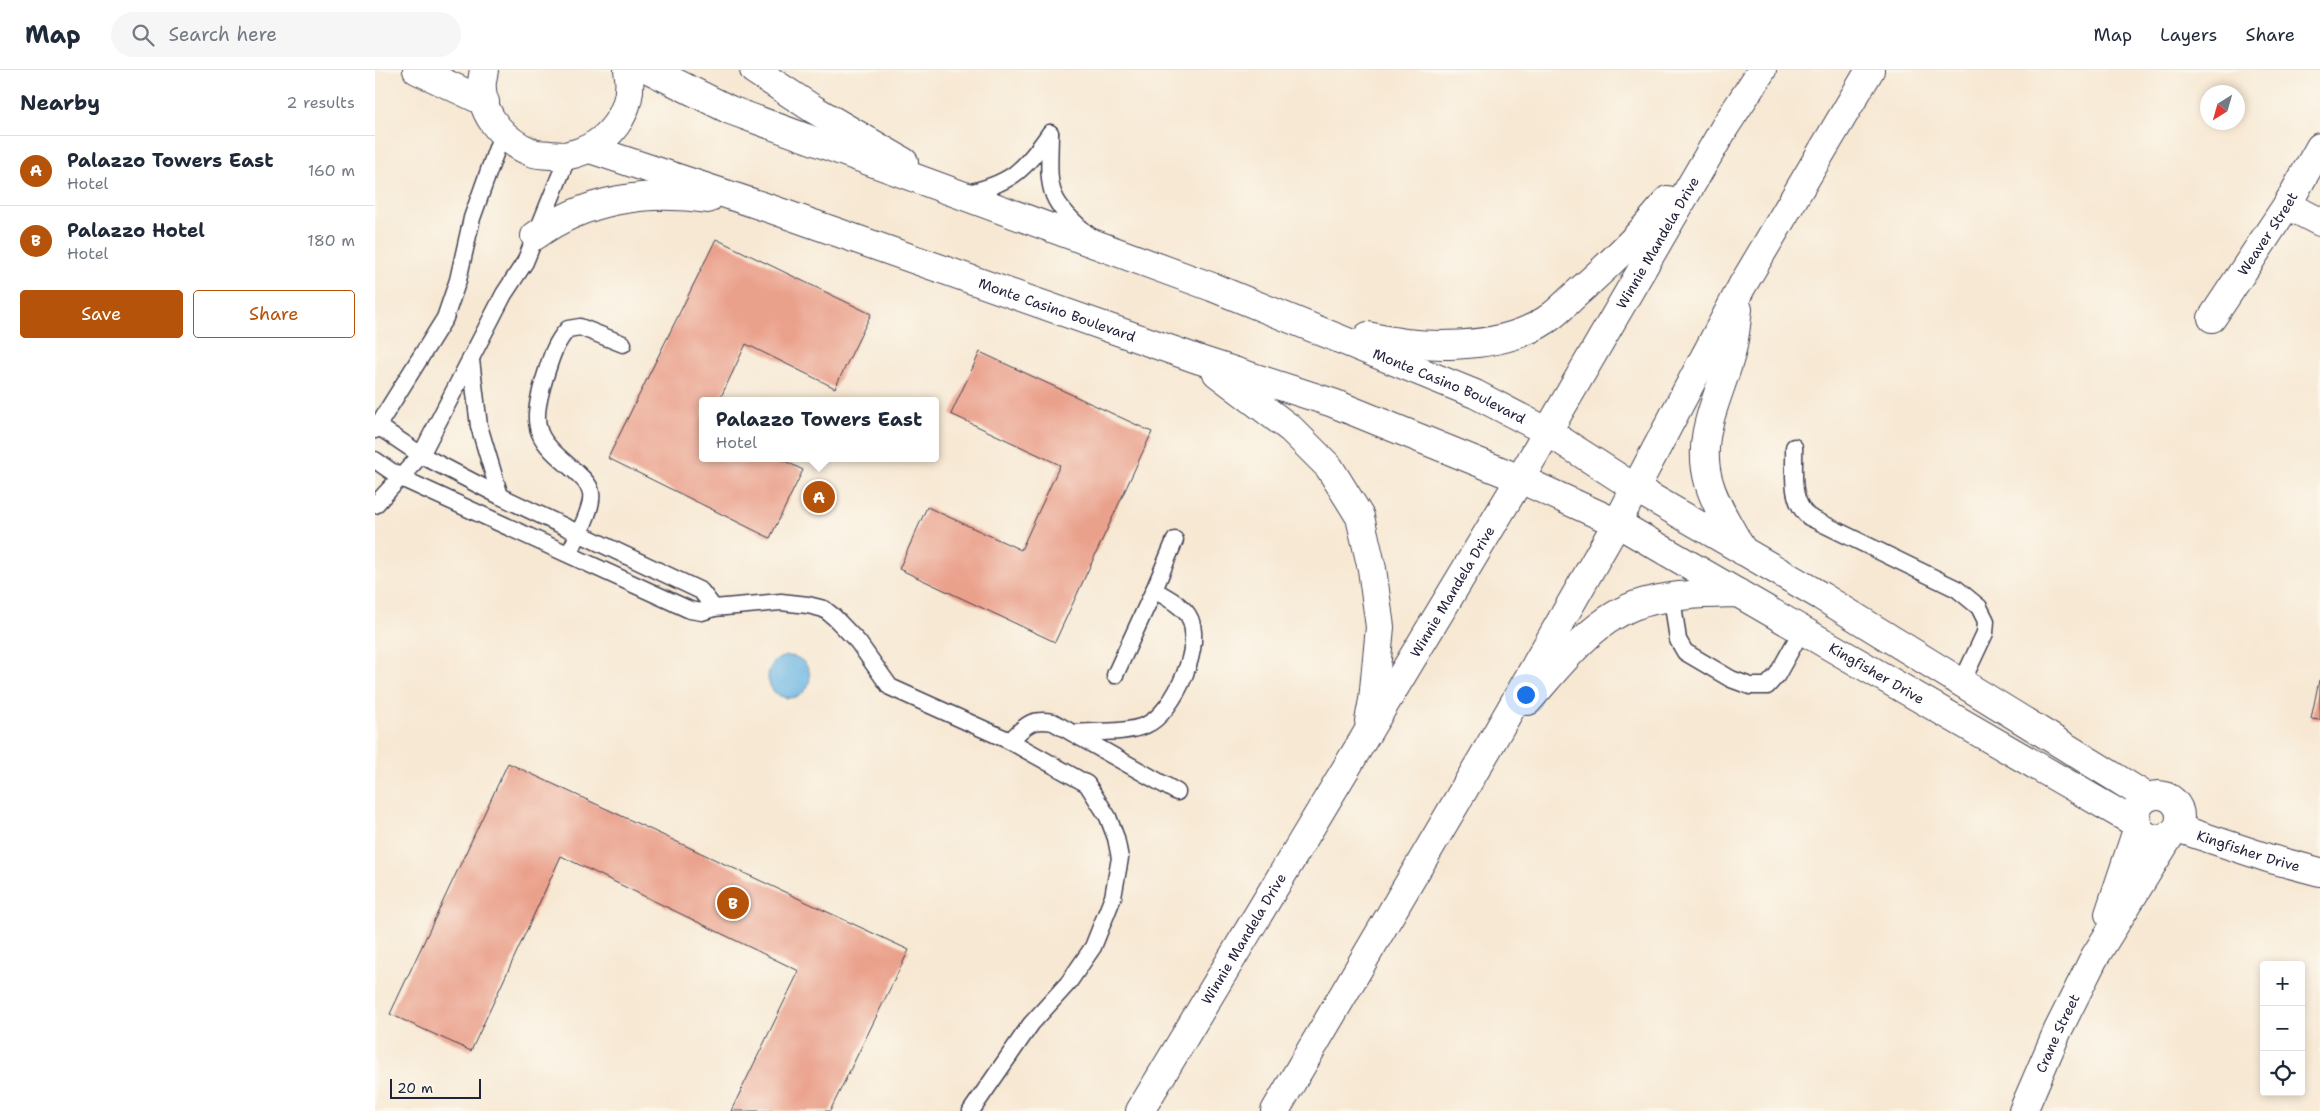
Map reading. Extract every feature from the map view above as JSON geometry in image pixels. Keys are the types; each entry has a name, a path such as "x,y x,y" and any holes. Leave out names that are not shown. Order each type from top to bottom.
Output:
{"street":[{"path":"417,70 485,102"},
{"path":"484,70 481,90 488,114 502,134"},
{"path":"579,152 609,135 621,118 628,99 628,70"},
{"name":"Monte Casino Boulevard","path":"650,70 730,110 1102,246 1475,394 1547,432 1635,488"},
{"path":"754,70 815,110 878,145 959,195"},
{"name":"Winnie Mandela Drive","path":"1139,1111 1520,479 1726,125 1763,70"},
{"path":"1275,1111 1490,745 1617,523 1742,286 1869,70"},
{"path":"1282,316 1400,344 1435,345 1460,345 1505,338 1546,321 1600,274 1657,214 1726,125"},
{"name":"Monte Casino Boulevard","path":"502,134 532,153 579,152 771,209 1200,360 1333,403 1520,479 1617,523"},
{"name":"Weaver Street","path":"2212,318 2287,205 2320,147"},
{"path":"535,236 564,217 621,199 656,195 697,198 771,209"},
{"path":"2287,205 2320,222"},
{"path":"1742,286 1731,354 1707,422 1704,452 1708,481 1715,501 1743,551"},
{"path":"1200,360 1291,429 1329,467 1360,517 1372,569 1380,627 1373,700 1365,739"},
{"path":"1635,488 1821,596 2147,798"},
{"name":"Kingfisher Drive","path":"1617,523 1899,685 2138,826"},
{"path":"1490,745 1571,653 1597,629 1624,610 1649,601 1672,597 1737,593"},
{"path":"1802,630 1821,596"},
{"path":"1899,685 1917,656"},
{"path":"2159,795 2173,801 2179,812 2174,831 2159,839 2151,838 2138,826 2137,809 2147,798 2159,795"},
{"name":"Crane Street","path":"2094,958 2138,826"},
{"name":"Kingfisher Drive","path":"2174,831 2320,872"},
{"name":"Crane Street","path":"2023,1111 2058,1030 2094,958 2174,831"}],"lane":[{"path":"959,195 1000,184 1017,174 1031,160 1050,133 1048,173 1052,194 1076,224 1102,246"},
{"path":"502,134 472,218 458,280 445,318 377,428 421,455 500,496 701,590 714,608"},
{"path":"375,505 421,455 504,294 525,262 535,236 579,152"},
{"path":"569,554 590,505 592,494 589,485 549,448 539,434 536,408 555,346 568,329 580,327 623,344"},
{"path":"471,360 479,426 500,496"},
{"path":"1794,447 1795,499 1799,508 1809,517 1957,589 1979,607 1986,621 1985,633 1962,682"},
{"path":"375,460 401,478 690,610 702,612 714,608 781,602 808,605 824,610 834,617 858,642 890,687 1010,741 1087,784 1108,817 1116,838 1120,858 1113,897 1093,946 1069,982 1031,1024 971,1111"},
{"path":"1115,675 1175,540"},
{"path":"1073,733 1146,725 1160,714 1172,699 1193,653 1194,631 1188,615 1178,604 1154,590"},
{"path":"1672,597 1678,640 1685,652 1731,679 1750,686 1767,686 1777,676 1802,630"},
{"path":"1010,741 1037,719 1053,722 1177,792"}],"water":[{"path":"789,656 804,662 810,677 804,692 789,698 774,692 768,677 774,662"}],"building":[{"path":"716,239 871,314 835,388 746,344 721,397 699,397 699,462 787,462 803,470 770,538 608,458"},
{"path":"980,352 1152,432 1055,642 899,569 927,507 1021,550 1060,465 951,414"},
{"path":"2320,680 2320,720 2311,719"},
{"path":"508,763 909,950 830,1111 731,1111 799,971 561,856 471,1051 390,1014"}],"place":[{"name":"Palazzo Towers East","path":"819,497"},
{"name":"Palazzo Hotel","path":"733,903"}]}
